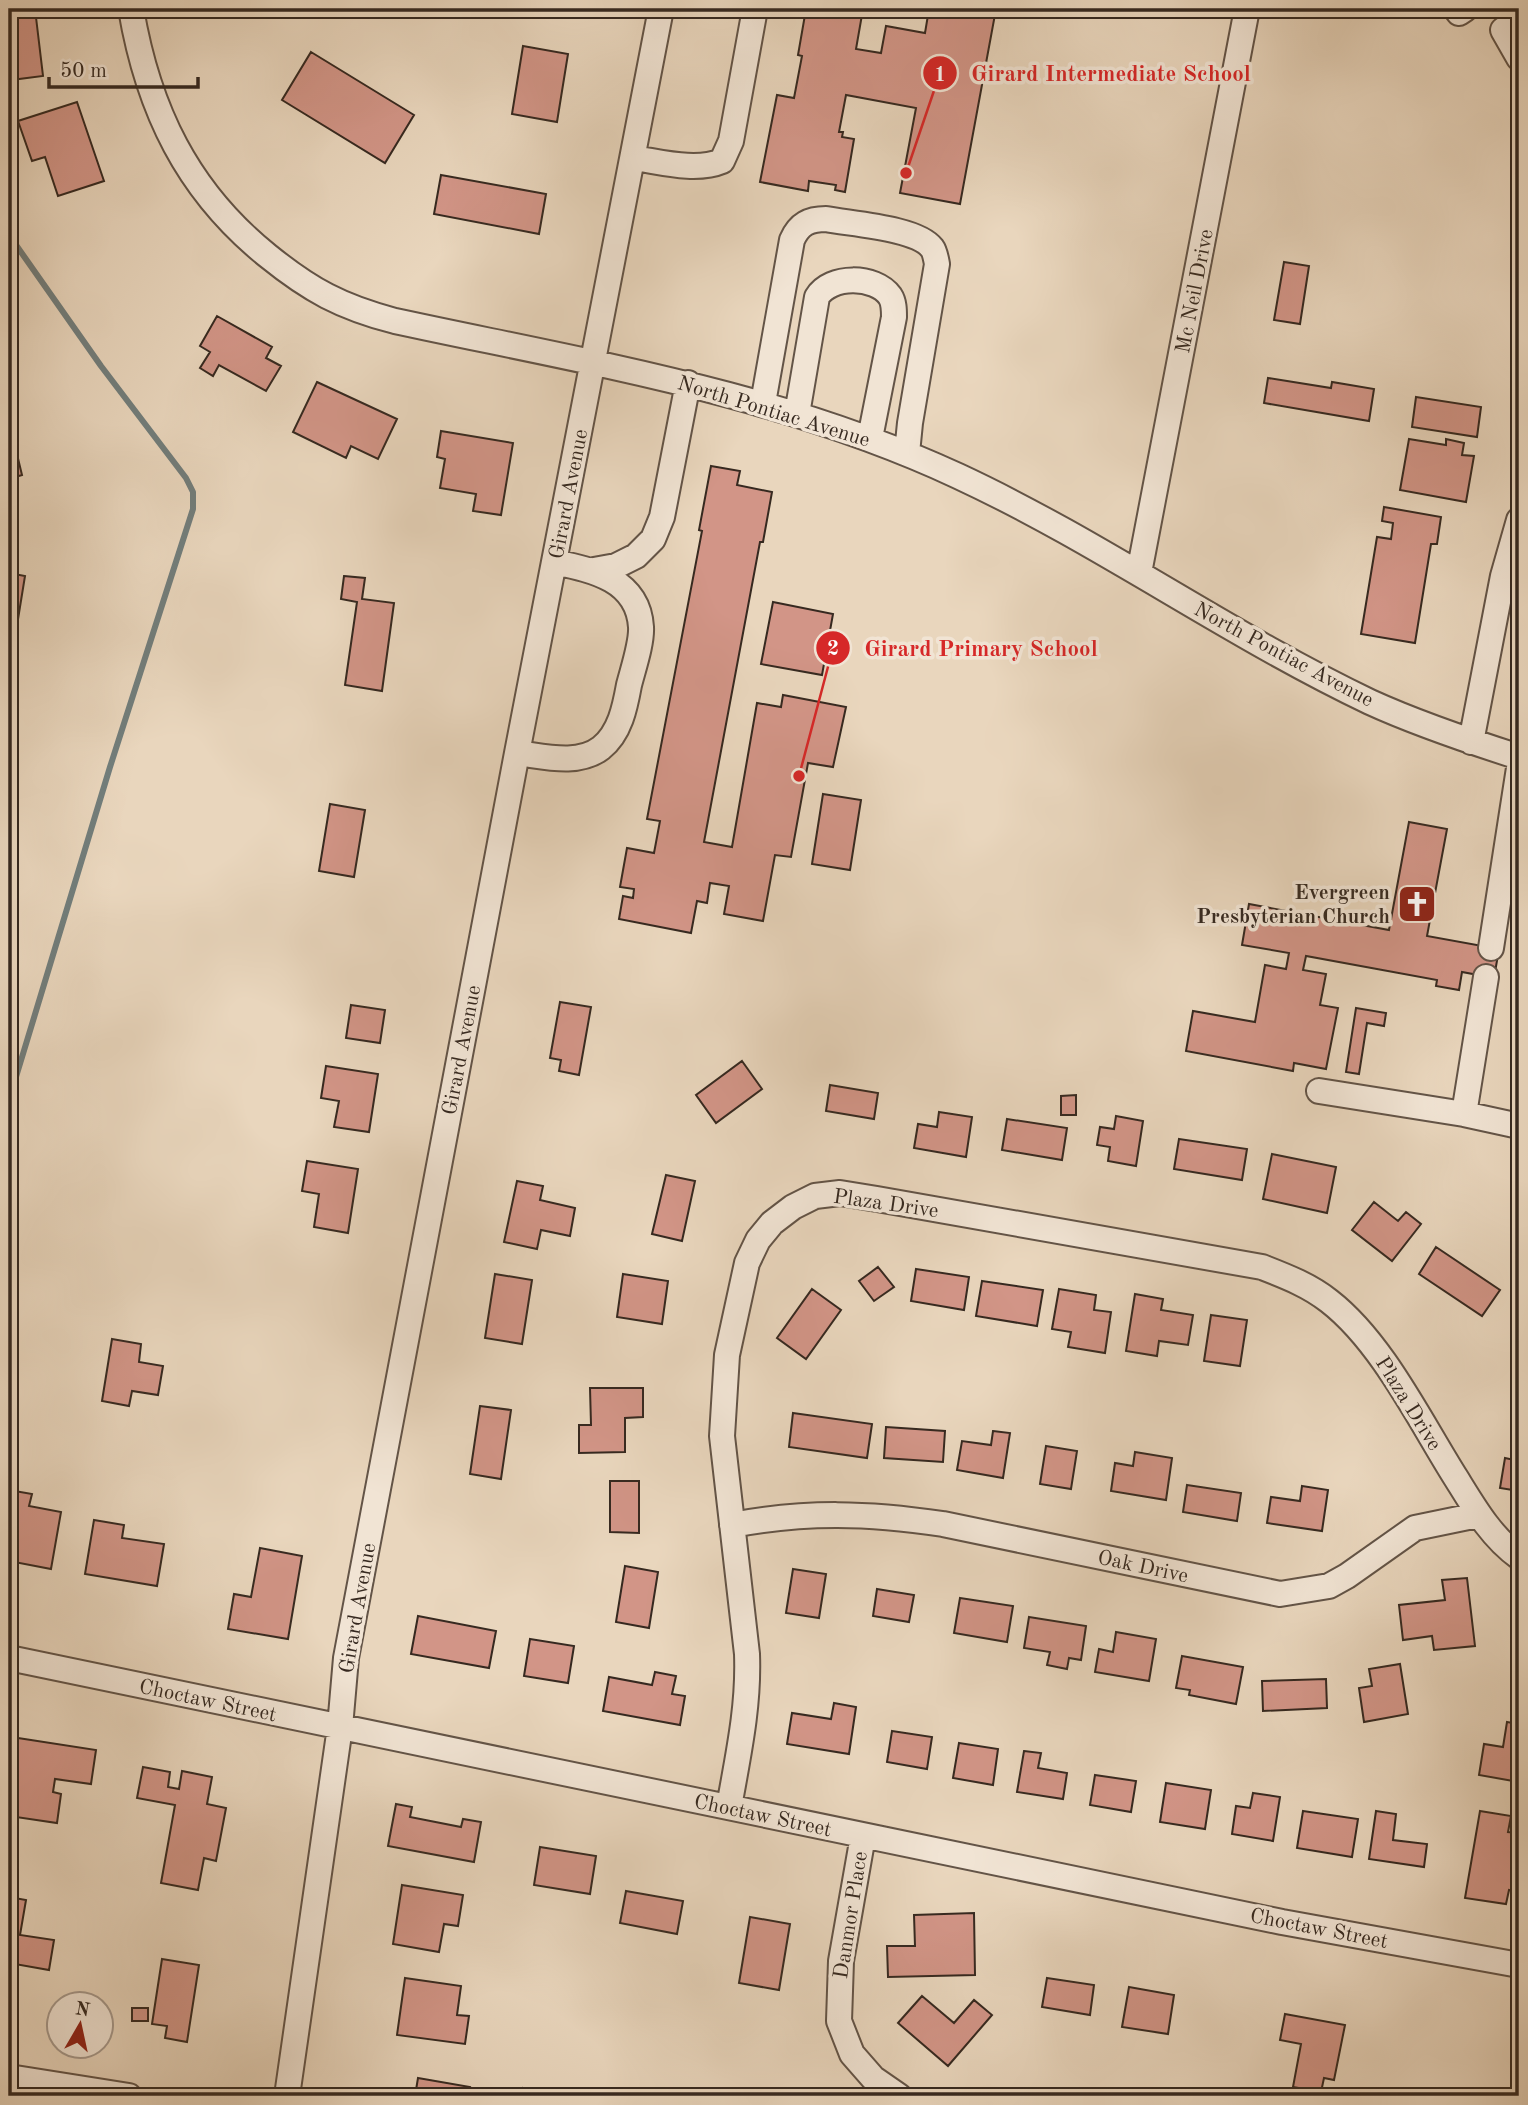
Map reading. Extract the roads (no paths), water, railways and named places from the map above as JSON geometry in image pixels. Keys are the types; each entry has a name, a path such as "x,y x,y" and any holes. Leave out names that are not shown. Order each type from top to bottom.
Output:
{"street":[{"name":"North Pontiac Avenue","path":"131,9 145,73 158,111 190,173 231,224 291,275 334,301 358,312 688,383 870,438 1011,502 1315,674 1412,720 1519,757"},
{"name":"Girard Avenue","path":"287,2096 340,1727 346,1658 661,9"},
{"path":"634,158 699,166 722,161 731,141 755,9"},
{"name":"Mc Neil Drive","path":"1139,573 1247,9"},
{"path":"1456,9 1459,13 1465,9"},
{"path":"1519,19 1503,30 1519,58"},
{"path":"763,404 796,230 814,219 826,219 908,234 923,240 934,249 937,264 907,453"},
{"path":"797,414 817,297 822,288 830,283 850,279 870,284 890,295 894,317 870,438"},
{"path":"594,570 616,566 636,556 653,539 662,517 688,383"},
{"path":"1471,742 1511,577 1519,520"},
{"path":"517,752 565,759 584,756 601,748 624,713 641,628 637,609 627,593 612,580 594,570 554,562"},
{"path":"1490,948 1519,768"},
{"path":"1464,1114 1486,977"},
{"path":"1319,1091 1464,1114 1519,1126"},
{"name":"Plaza Drive","path":"729,1807 746,1715 748,1683 722,1436 727,1355 747,1263 758,1240 772,1223 793,1207 815,1196 840,1193 1262,1267 1298,1282 1328,1300 1354,1323 1376,1349 1478,1515"},
{"name":"Oak Drive","path":"732,1525 773,1517 813,1514 895,1517 943,1524 1280,1594 1329,1586 1415,1528 1478,1515"},
{"path":"1478,1515 1499,1541 1519,1557"},
{"name":"Choctaw Street","path":"9,1658 1282,1922 1519,1965"},
{"name":"Danmor Place","path":"863,1836 841,1961 839,2021 852,2054 873,2078 899,2096"},
{"path":"9,2077 129,2096"}],"waterway":[{"path":"9,235 101,366 186,478 193,492 193,509 110,767 9,1100"}],"place":[{"name":"Girard Intermediate School","path":"906,173"},
{"name":"Girard Primary School","path":"799,776"},
{"name":"Evergreen Presbyterian Church","path":"1417,904"}]}
